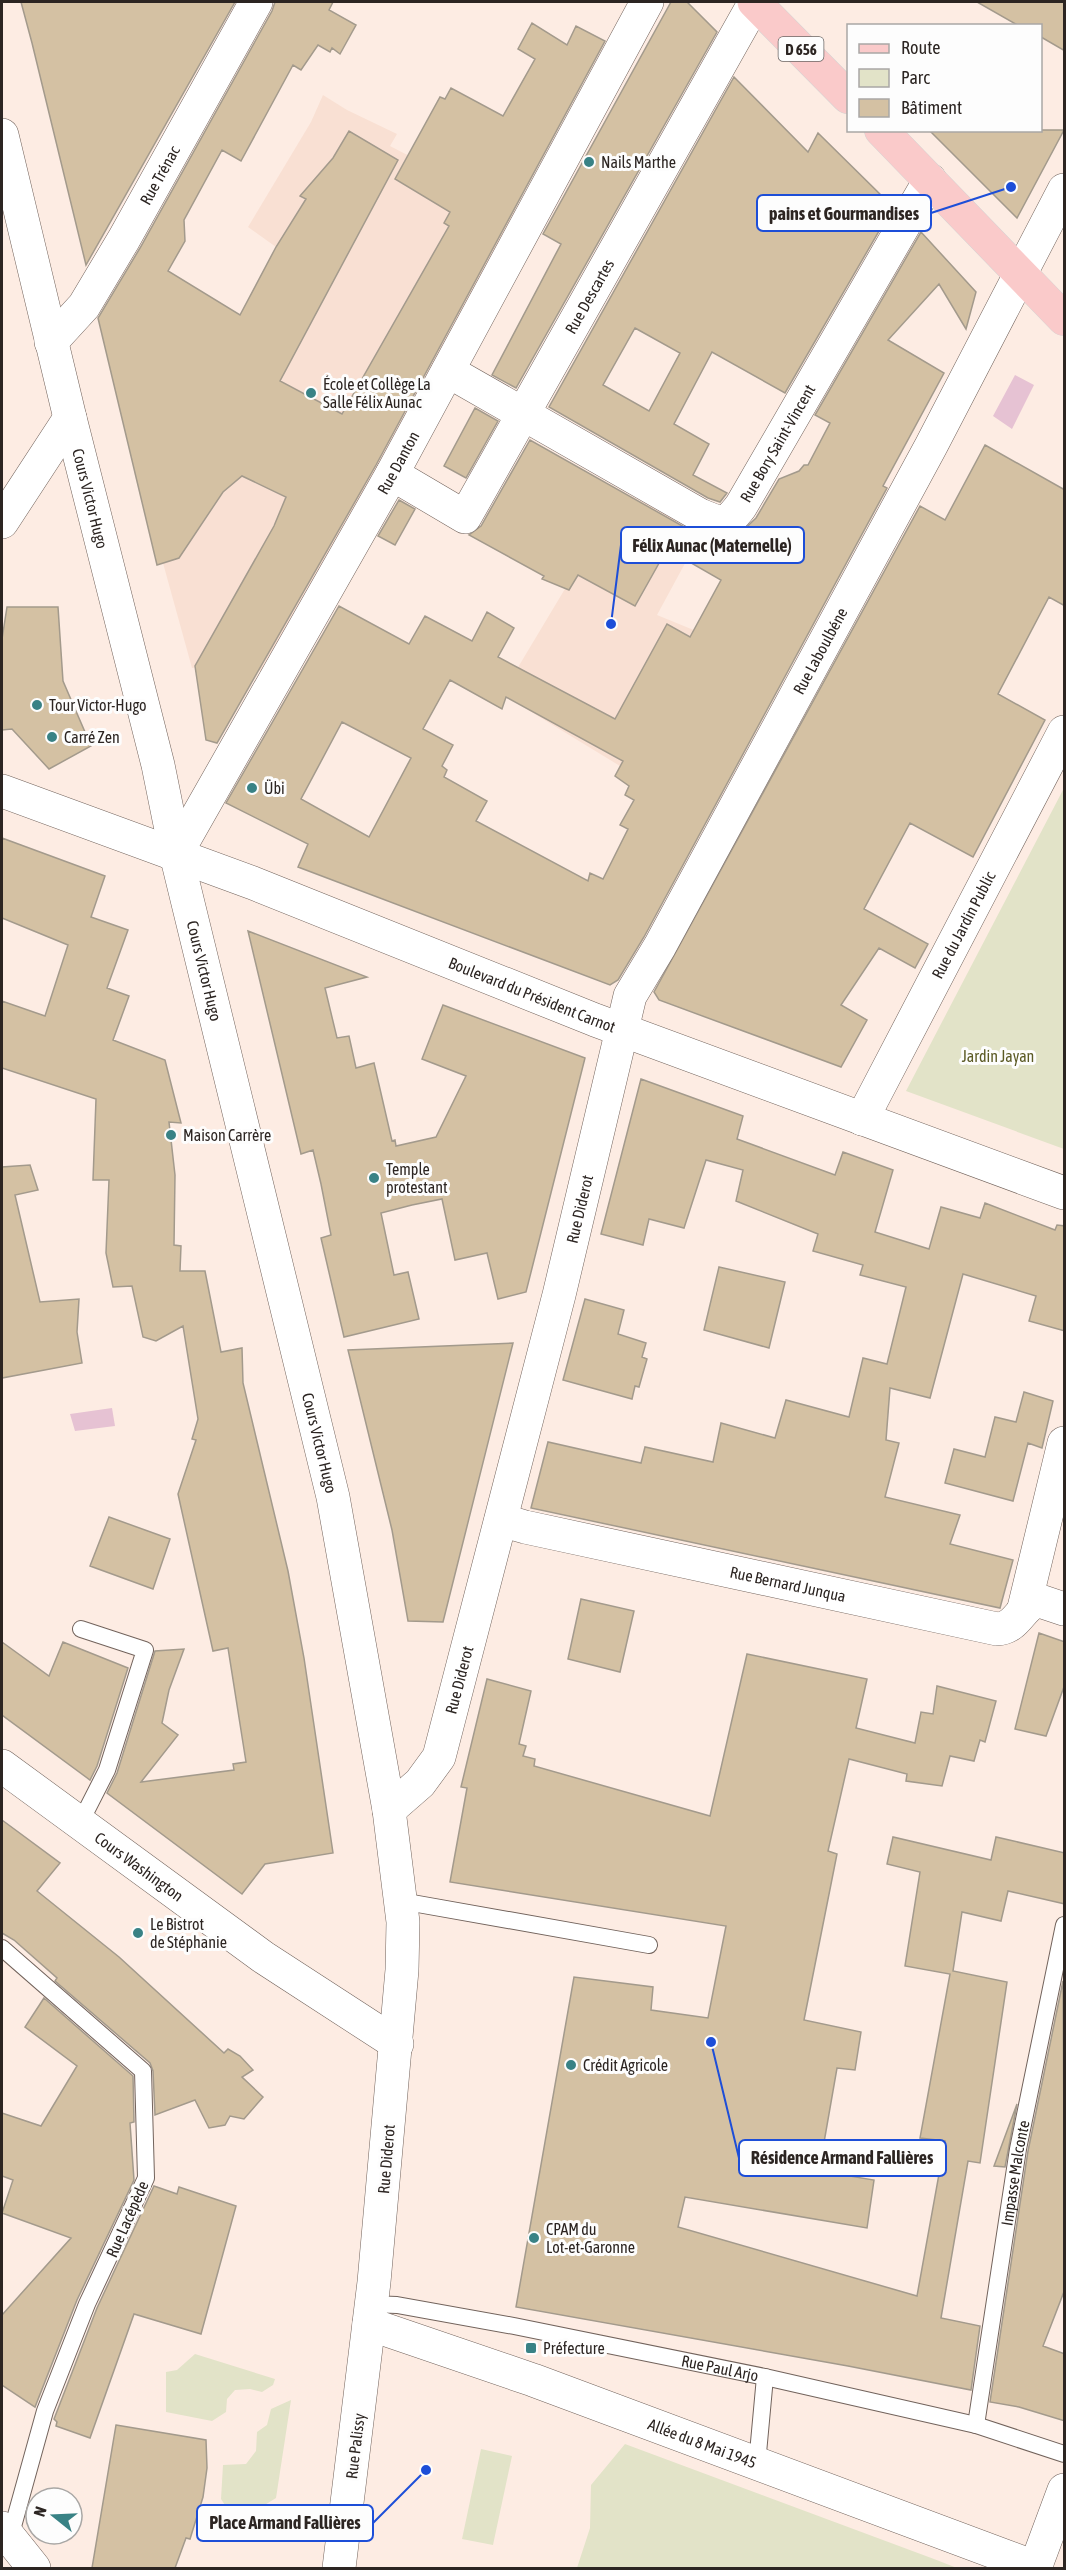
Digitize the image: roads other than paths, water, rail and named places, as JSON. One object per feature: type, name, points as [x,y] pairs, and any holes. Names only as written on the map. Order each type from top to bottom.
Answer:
[{"type":"main road","name":"D 656","points":[[755,2],[847,95]]},
{"type":"main road","points":[[883,132],[1065,319]]},
{"type":"street","name":"Rue Trénac","points":[[51,342],[84,306],[124,239],[256,2]]},
{"type":"street","name":"Rue Danton","points":[[176,854],[392,474],[647,2]]},
{"type":"street","name":"Rue Descartes","points":[[392,474],[465,517],[755,2]]},
{"type":"street","name":"Cours Victor Hugo","points":[[2,135],[51,342],[158,765],[176,854],[333,1497],[389,1810]]},
{"type":"street","name":"Rue Bory Saint-Vincent","points":[[448,371],[700,515],[719,523],[730,520],[747,496],[930,180]]},
{"type":"street","name":"Rue Laboulbéne","points":[[622,1030],[630,996],[660,946],[903,498],[1021,273],[1060,208]]},
{"type":"street","points":[[2,522],[70,418]]},
{"type":"street","name":"Rue du Jardin Public","points":[[862,1119],[1065,732]]},
{"type":"street","name":"Boulevard du Président Carnot","points":[[2,791],[176,854],[622,1030],[1065,1193]]},
{"type":"street","name":"Rue Diderot","points":[[369,2314],[397,2044],[402,1970],[403,1922],[389,1810],[420,1783],[439,1757],[560,1294],[622,1030]]},
{"type":"street","points":[[1024,1608],[1065,1443]]},
{"type":"street","name":"Rue Bernard Junqua","points":[[501,1520],[997,1629],[1006,1628],[1013,1623],[1024,1608]]},
{"type":"street","points":[[1024,1608],[1036,1600],[1065,1609]]},
{"type":"street","name":"Cours Washington","points":[[2,1766],[263,1957],[397,2044]]},
{"type":"street","name":"Allée du 8 Mai 1945","points":[[369,2314],[533,2380],[1036,2568]]},
{"type":"street","name":"Rue Palissy","points":[[339,2568],[369,2314]]},
{"type":"street","points":[[1036,2568],[1065,2490]]},
{"type":"street","points":[[6,2533],[34,2568]]},
{"type":"lane","points":[[80,1823],[107,1770],[145,1650],[81,1629]]},
{"type":"lane","points":[[401,1901],[650,1945]]},
{"type":"lane","name":"Impasse Malconte","points":[[976,2425],[1018,2149],[1065,1924]]},
{"type":"lane","name":"Rue Lacépède","points":[[2,1948],[142,2071],[146,2178],[87,2304],[45,2411],[6,2533]]},
{"type":"lane","name":"Rue Paul Arjo","points":[[369,2314],[397,2306],[514,2325],[765,2377],[976,2425],[1065,2454]]},
{"type":"lane","points":[[757,2464],[765,2377]]},
{"type":"place","name":"Nails Marthe","points":[[589,162]]},
{"type":"place","name":"pains et Gourmandises","points":[[1011,187]]},
{"type":"place","name":"École et Collège La Salle Félix Aunac","points":[[311,393]]},
{"type":"place","name":"Félix Aunac (Maternelle)","points":[[611,624]]},
{"type":"place","name":"Tour Victor-Hugo","points":[[37,705]]},
{"type":"place","name":"Carré Zen","points":[[52,737]]},
{"type":"place","name":"Übi","points":[[252,788]]},
{"type":"place","name":"Maison Carrère","points":[[171,1135]]},
{"type":"place","name":"Temple protestant","points":[[374,1178]]},
{"type":"place","name":"Le Bistrot de Stéphanie","points":[[138,1933]]},
{"type":"place","name":"Résidence Armand Fallières","points":[[711,2042]]},
{"type":"place","name":"Crédit Agricole","points":[[571,2065]]},
{"type":"place","name":"CPAM du Lot-et-Garonne","points":[[534,2238]]},
{"type":"place","name":"Préfecture","points":[[531,2348]]},
{"type":"place","name":"Place Armand Fallières","points":[[426,2470]]},
{"type":"park label","name":"Jardin Jayan","points":[[998,1056]]}]
